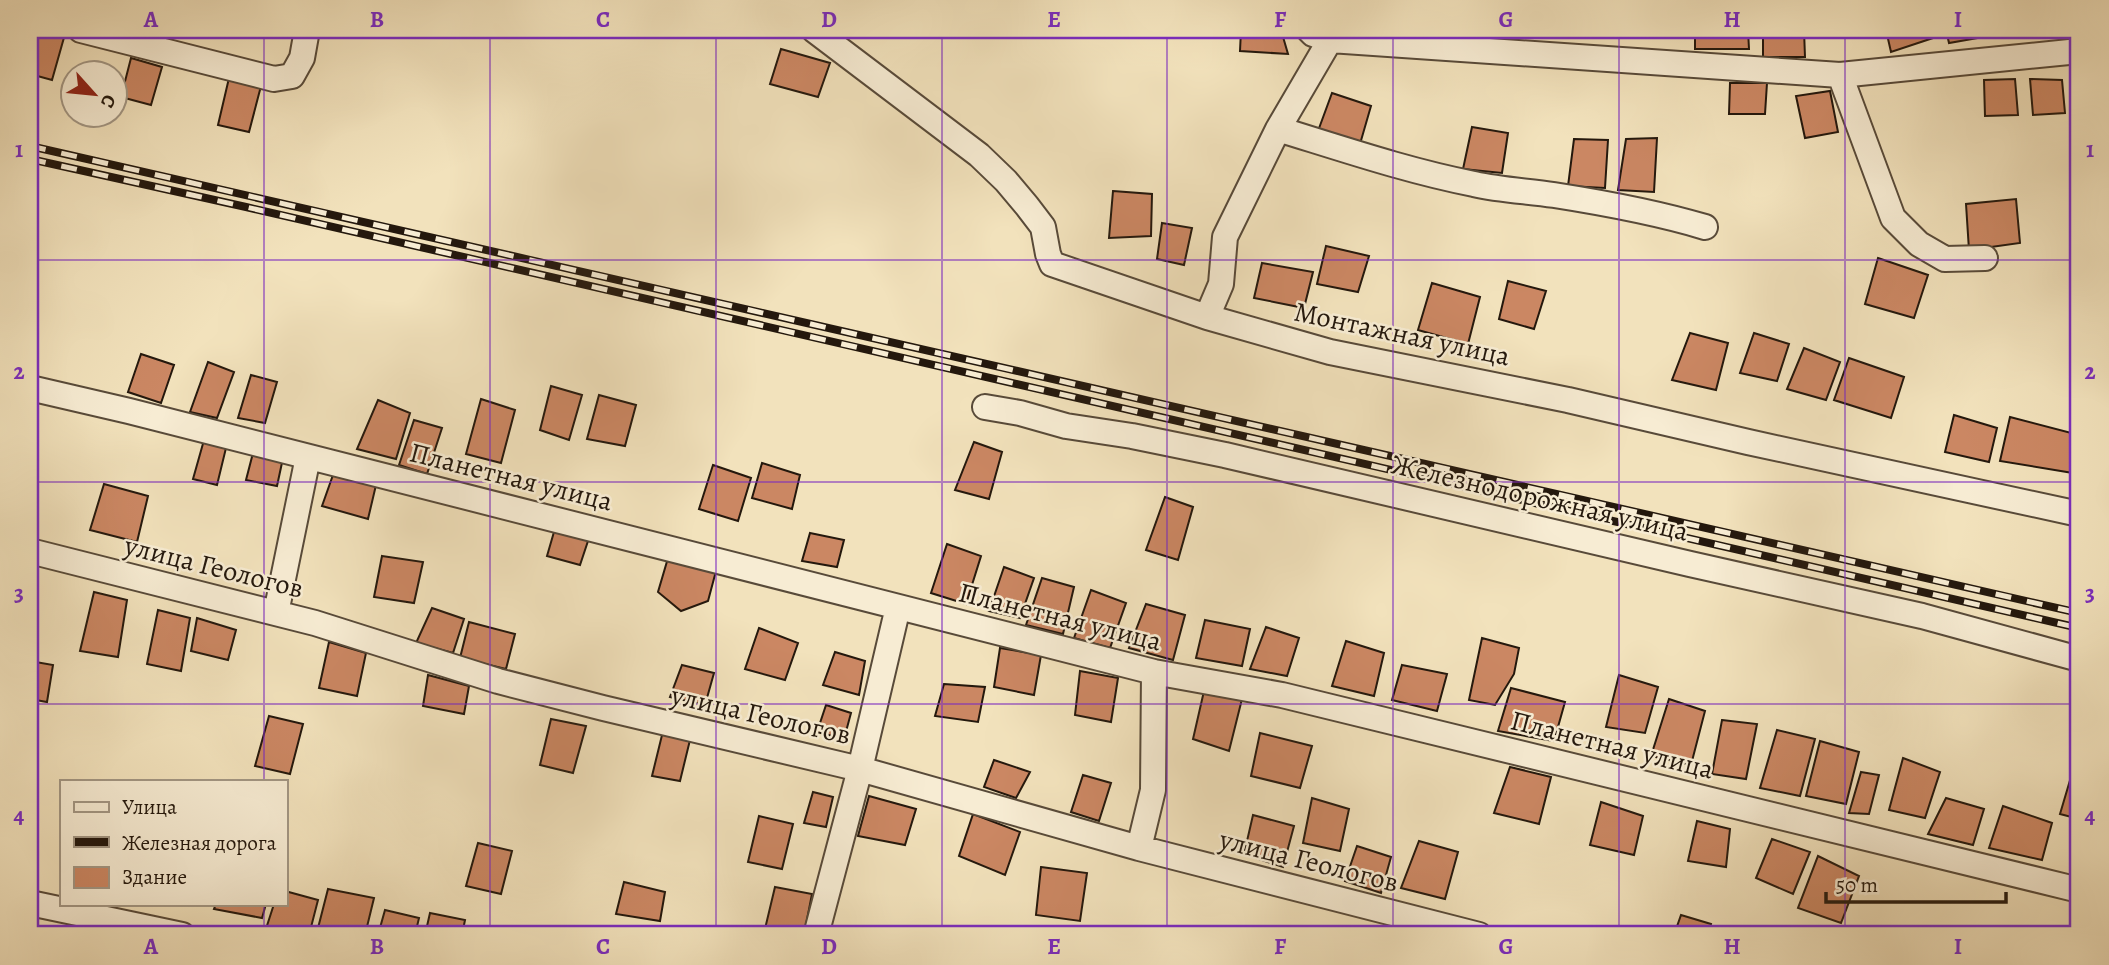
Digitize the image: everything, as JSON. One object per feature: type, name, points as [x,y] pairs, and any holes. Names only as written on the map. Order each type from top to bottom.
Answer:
[{"type":"street","points":[[81,30],[274,79],[292,76],[302,58],[306,30]]},
{"type":"street","name":"Монтажная улица","points":[[814,30],[979,155],[1006,181],[1043,227],[1052,264],[1207,317],[1330,352],[1567,400],[2079,514]]},
{"type":"street","points":[[1207,317],[1221,284],[1225,237],[1279,129],[1319,35],[1840,75],[2079,51]]},
{"type":"street","points":[[1840,75],[1893,218],[1919,244],[1945,259],[1985,258]]},
{"type":"street","points":[[1279,129],[1475,185],[1552,194],[1627,208],[1664,215],[1705,228]]},
{"type":"street","name":"Планетная улица","points":[[30,388],[1154,672],[1282,695],[2079,890]]},
{"type":"street","name":"Железнодорожная улица","points":[[985,407],[1020,413],[1066,426],[1132,436],[1239,458],[1922,616],[2079,659]]},
{"type":"street","points":[[276,613],[309,457]]},
{"type":"street","name":"улица Геологов","points":[[30,551],[315,623],[498,681],[860,769],[1139,848],[1479,935]]},
{"type":"street","points":[[817,935],[898,607]]},
{"type":"street","points":[[1139,848],[1153,790],[1154,672]]},
{"type":"street","points":[[30,902],[183,935]]},
{"type":"building","points":[[30,30],[65,34],[52,80],[30,74]]},
{"type":"building","points":[[883,30],[918,30],[917,36]]},
{"type":"building","points":[[1241,30],[1281,30],[1288,54],[1240,51]]},
{"type":"building","points":[[1478,30],[1516,30],[1478,35]]},
{"type":"building","points":[[1695,30],[1748,30],[1749,49],[1695,49]]},
{"type":"building","points":[[1763,30],[1804,30],[1805,57],[1763,57]]},
{"type":"building","points":[[1886,30],[1934,30],[1936,37],[1891,52]]},
{"type":"building","points":[[1946,30],[1994,30],[1995,35],[1949,43]]},
{"type":"building","points":[[781,49],[830,63],[818,97],[770,84]]},
{"type":"building","points":[[131,58],[162,67],[151,105],[130,99]]},
{"type":"building","points":[[229,78],[261,86],[249,132],[218,125]]},
{"type":"building","points":[[2015,79],[2018,115],[1985,116],[1984,80]]},
{"type":"building","points":[[2030,79],[2062,80],[2065,113],[2033,115]]},
{"type":"building","points":[[1730,83],[1767,83],[1765,114],[1729,114]]},
{"type":"building","points":[[1830,91],[1838,132],[1805,138],[1796,96]]},
{"type":"building","points":[[1332,93],[1371,106],[1360,144],[1318,131]]},
{"type":"building","points":[[1472,127],[1508,133],[1502,173],[1463,169]]},
{"type":"building","points":[[1657,138],[1654,192],[1618,190],[1626,139]]},
{"type":"building","points":[[1574,139],[1608,140],[1605,188],[1568,186]]},
{"type":"building","points":[[1113,191],[1152,194],[1151,236],[1109,238]]},
{"type":"building","points":[[2016,199],[2020,243],[1969,250],[1966,204]]},
{"type":"building","points":[[1162,223],[1192,228],[1184,265],[1157,259]]},
{"type":"building","points":[[1326,246],[1369,256],[1358,292],[1317,284]]},
{"type":"building","points":[[1878,258],[1928,275],[1914,318],[1865,304]]},
{"type":"building","points":[[1262,263],[1313,272],[1304,308],[1254,298]]},
{"type":"building","points":[[1508,281],[1546,291],[1534,329],[1499,319]]},
{"type":"building","points":[[1432,283],[1480,297],[1468,344],[1418,330]]},
{"type":"building","points":[[1690,333],[1728,343],[1716,390],[1672,380]]},
{"type":"building","points":[[1754,333],[1789,344],[1777,381],[1740,373]]},
{"type":"building","points":[[1804,348],[1840,362],[1826,400],[1787,389]]},
{"type":"building","points":[[141,354],[174,365],[161,403],[128,392]]},
{"type":"building","points":[[1849,358],[1904,377],[1891,418],[1834,400]]},
{"type":"building","points":[[208,362],[234,372],[217,418],[190,412]]},
{"type":"building","points":[[251,375],[277,382],[265,423],[238,418]]},
{"type":"building","points":[[551,386],[582,395],[569,440],[540,430]]},
{"type":"building","points":[[599,395],[636,405],[625,446],[587,439]]},
{"type":"building","points":[[481,399],[515,410],[501,463],[466,454]]},
{"type":"building","points":[[378,400],[410,413],[396,459],[357,449]]},
{"type":"building","points":[[1954,415],[1997,428],[1989,462],[1945,452]]},
{"type":"building","points":[[2010,417],[2079,435],[2079,474],[2000,461]]},
{"type":"building","points":[[414,420],[442,428],[427,474],[399,465]]},
{"type":"building","points":[[204,440],[226,448],[217,485],[193,479]]},
{"type":"building","points":[[974,442],[1002,452],[989,499],[955,490]]},
{"type":"building","points":[[253,453],[283,458],[277,486],[246,480]]},
{"type":"building","points":[[762,463],[800,475],[792,509],[752,498]]},
{"type":"building","points":[[713,465],[751,478],[738,521],[699,509]]},
{"type":"building","points":[[333,475],[376,485],[368,519],[322,506]]},
{"type":"building","points":[[104,484],[148,496],[137,542],[90,530]]},
{"type":"building","points":[[1165,497],[1193,507],[1178,560],[1146,550]]},
{"type":"building","points":[[556,525],[590,535],[580,565],[547,556]]},
{"type":"building","points":[[810,533],[844,540],[837,567],[802,561]]},
{"type":"building","points":[[947,544],[981,556],[966,604],[931,593]]},
{"type":"building","points":[[382,556],[423,562],[414,603],[374,597]]},
{"type":"building","points":[[668,558],[716,571],[708,601],[681,611],[658,592]]},
{"type":"building","points":[[1004,567],[1034,578],[1020,618],[989,611]]},
{"type":"building","points":[[1042,578],[1074,587],[1063,634],[1026,625]]},
{"type":"building","points":[[1091,590],[1126,603],[1110,648],[1074,638]]},
{"type":"building","points":[[94,592],[127,600],[118,657],[80,651]]},
{"type":"building","points":[[1146,604],[1185,615],[1173,660],[1129,648]]},
{"type":"building","points":[[432,608],[464,619],[453,653],[416,643]]},
{"type":"building","points":[[158,610],[190,618],[181,671],[147,664]]},
{"type":"building","points":[[197,618],[236,630],[228,660],[191,651]]},
{"type":"building","points":[[1205,620],[1250,629],[1242,666],[1196,658]]},
{"type":"building","points":[[469,622],[515,634],[506,669],[460,658]]},
{"type":"building","points":[[1266,627],[1299,638],[1287,676],[1250,669]]},
{"type":"building","points":[[759,628],[798,643],[785,680],[745,669]]},
{"type":"building","points":[[1482,638],[1519,648],[1514,674],[1495,705],[1469,700]]},
{"type":"building","points":[[1346,641],[1384,653],[1374,696],[1332,686]]},
{"type":"building","points":[[329,642],[366,653],[357,696],[319,688]]},
{"type":"building","points":[[1000,648],[1041,655],[1034,695],[994,687]]},
{"type":"building","points":[[835,652],[865,661],[859,695],[823,685]]},
{"type":"building","points":[[30,661],[53,665],[47,702],[30,699]]},
{"type":"building","points":[[682,665],[714,673],[705,705],[670,697]]},
{"type":"building","points":[[1402,665],[1447,674],[1437,711],[1392,700]]},
{"type":"building","points":[[1080,671],[1118,678],[1111,722],[1075,715]]},
{"type":"building","points":[[428,675],[469,686],[464,714],[423,706]]},
{"type":"building","points":[[1619,675],[1658,687],[1645,733],[1606,727]]},
{"type":"building","points":[[944,684],[985,687],[978,722],[935,716]]},
{"type":"building","points":[[1511,688],[1565,702],[1554,741],[1498,731]]},
{"type":"building","points":[[1204,691],[1242,699],[1229,751],[1193,739]]},
{"type":"building","points":[[1669,699],[1705,711],[1691,765],[1651,756]]},
{"type":"building","points":[[826,705],[851,713],[844,739],[817,732]]},
{"type":"building","points":[[269,716],[303,724],[290,774],[255,766]]},
{"type":"building","points":[[551,719],[586,726],[573,773],[540,765]]},
{"type":"building","points":[[1722,720],[1757,724],[1746,779],[1712,774]]},
{"type":"building","points":[[1777,730],[1815,739],[1800,796],[1760,788]]},
{"type":"building","points":[[663,731],[690,740],[680,781],[652,776]]},
{"type":"building","points":[[1260,733],[1312,746],[1300,788],[1251,776]]},
{"type":"building","points":[[1820,741],[1859,752],[1846,804],[1806,796]]},
{"type":"building","points":[[1903,758],[1940,772],[1925,818],[1889,810]]},
{"type":"building","points":[[994,760],[1030,772],[1016,798],[984,787]]},
{"type":"building","points":[[2076,760],[2079,761],[2079,819],[2060,814]]},
{"type":"building","points":[[1510,767],[1551,777],[1539,824],[1494,813]]},
{"type":"building","points":[[1861,772],[1879,775],[1869,814],[1849,813]]},
{"type":"building","points":[[1083,775],[1111,783],[1099,821],[1071,812]]},
{"type":"building","points":[[813,792],[833,797],[826,827],[804,823]]},
{"type":"building","points":[[869,796],[916,809],[905,845],[858,836]]},
{"type":"building","points":[[1312,798],[1349,809],[1340,851],[1303,843]]},
{"type":"building","points":[[1946,798],[1984,809],[1973,845],[1928,834]]},
{"type":"building","points":[[1601,802],[1643,816],[1634,855],[1590,845]]},
{"type":"building","points":[[2003,806],[2052,823],[2042,860],[1989,848]]},
{"type":"building","points":[[973,814],[1020,832],[1005,875],[959,856]]},
{"type":"building","points":[[1253,815],[1294,826],[1283,867],[1244,854]]},
{"type":"building","points":[[759,816],[793,824],[782,869],[748,862]]},
{"type":"building","points":[[1697,821],[1730,829],[1726,867],[1688,861]]},
{"type":"building","points":[[1772,839],[1810,852],[1793,894],[1756,878]]},
{"type":"building","points":[[1419,841],[1458,852],[1445,899],[1401,888]]},
{"type":"building","points":[[478,843],[512,851],[501,894],[466,886]]},
{"type":"building","points":[[1357,846],[1391,857],[1381,893],[1345,881]]},
{"type":"building","points":[[1818,856],[1859,876],[1841,923],[1798,908]]},
{"type":"building","points":[[1041,867],[1087,873],[1080,921],[1036,915]]},
{"type":"building","points":[[624,882],[665,892],[660,921],[616,914]]},
{"type":"building","points":[[775,887],[812,894],[804,935],[764,933]]},
{"type":"building","points":[[328,889],[374,898],[365,935],[317,932]]},
{"type":"building","points":[[287,892],[318,900],[309,935],[264,935],[273,906],[287,906]]},
{"type":"building","points":[[215,906],[265,906],[262,918],[214,909]]},
{"type":"building","points":[[385,910],[419,918],[415,935],[378,935]]},
{"type":"building","points":[[430,913],[465,920],[462,935],[425,935]]},
{"type":"building","points":[[1681,915],[1711,924],[1708,935],[1674,935]]},
{"type":"building","points":[[1277,927],[1324,935],[1276,935]]},
{"type":"building","points":[[499,929],[533,935],[498,935]]},
{"type":"railway","points":[[30,146],[2079,613]]},
{"type":"railway","points":[[30,159],[2079,628]]}]
